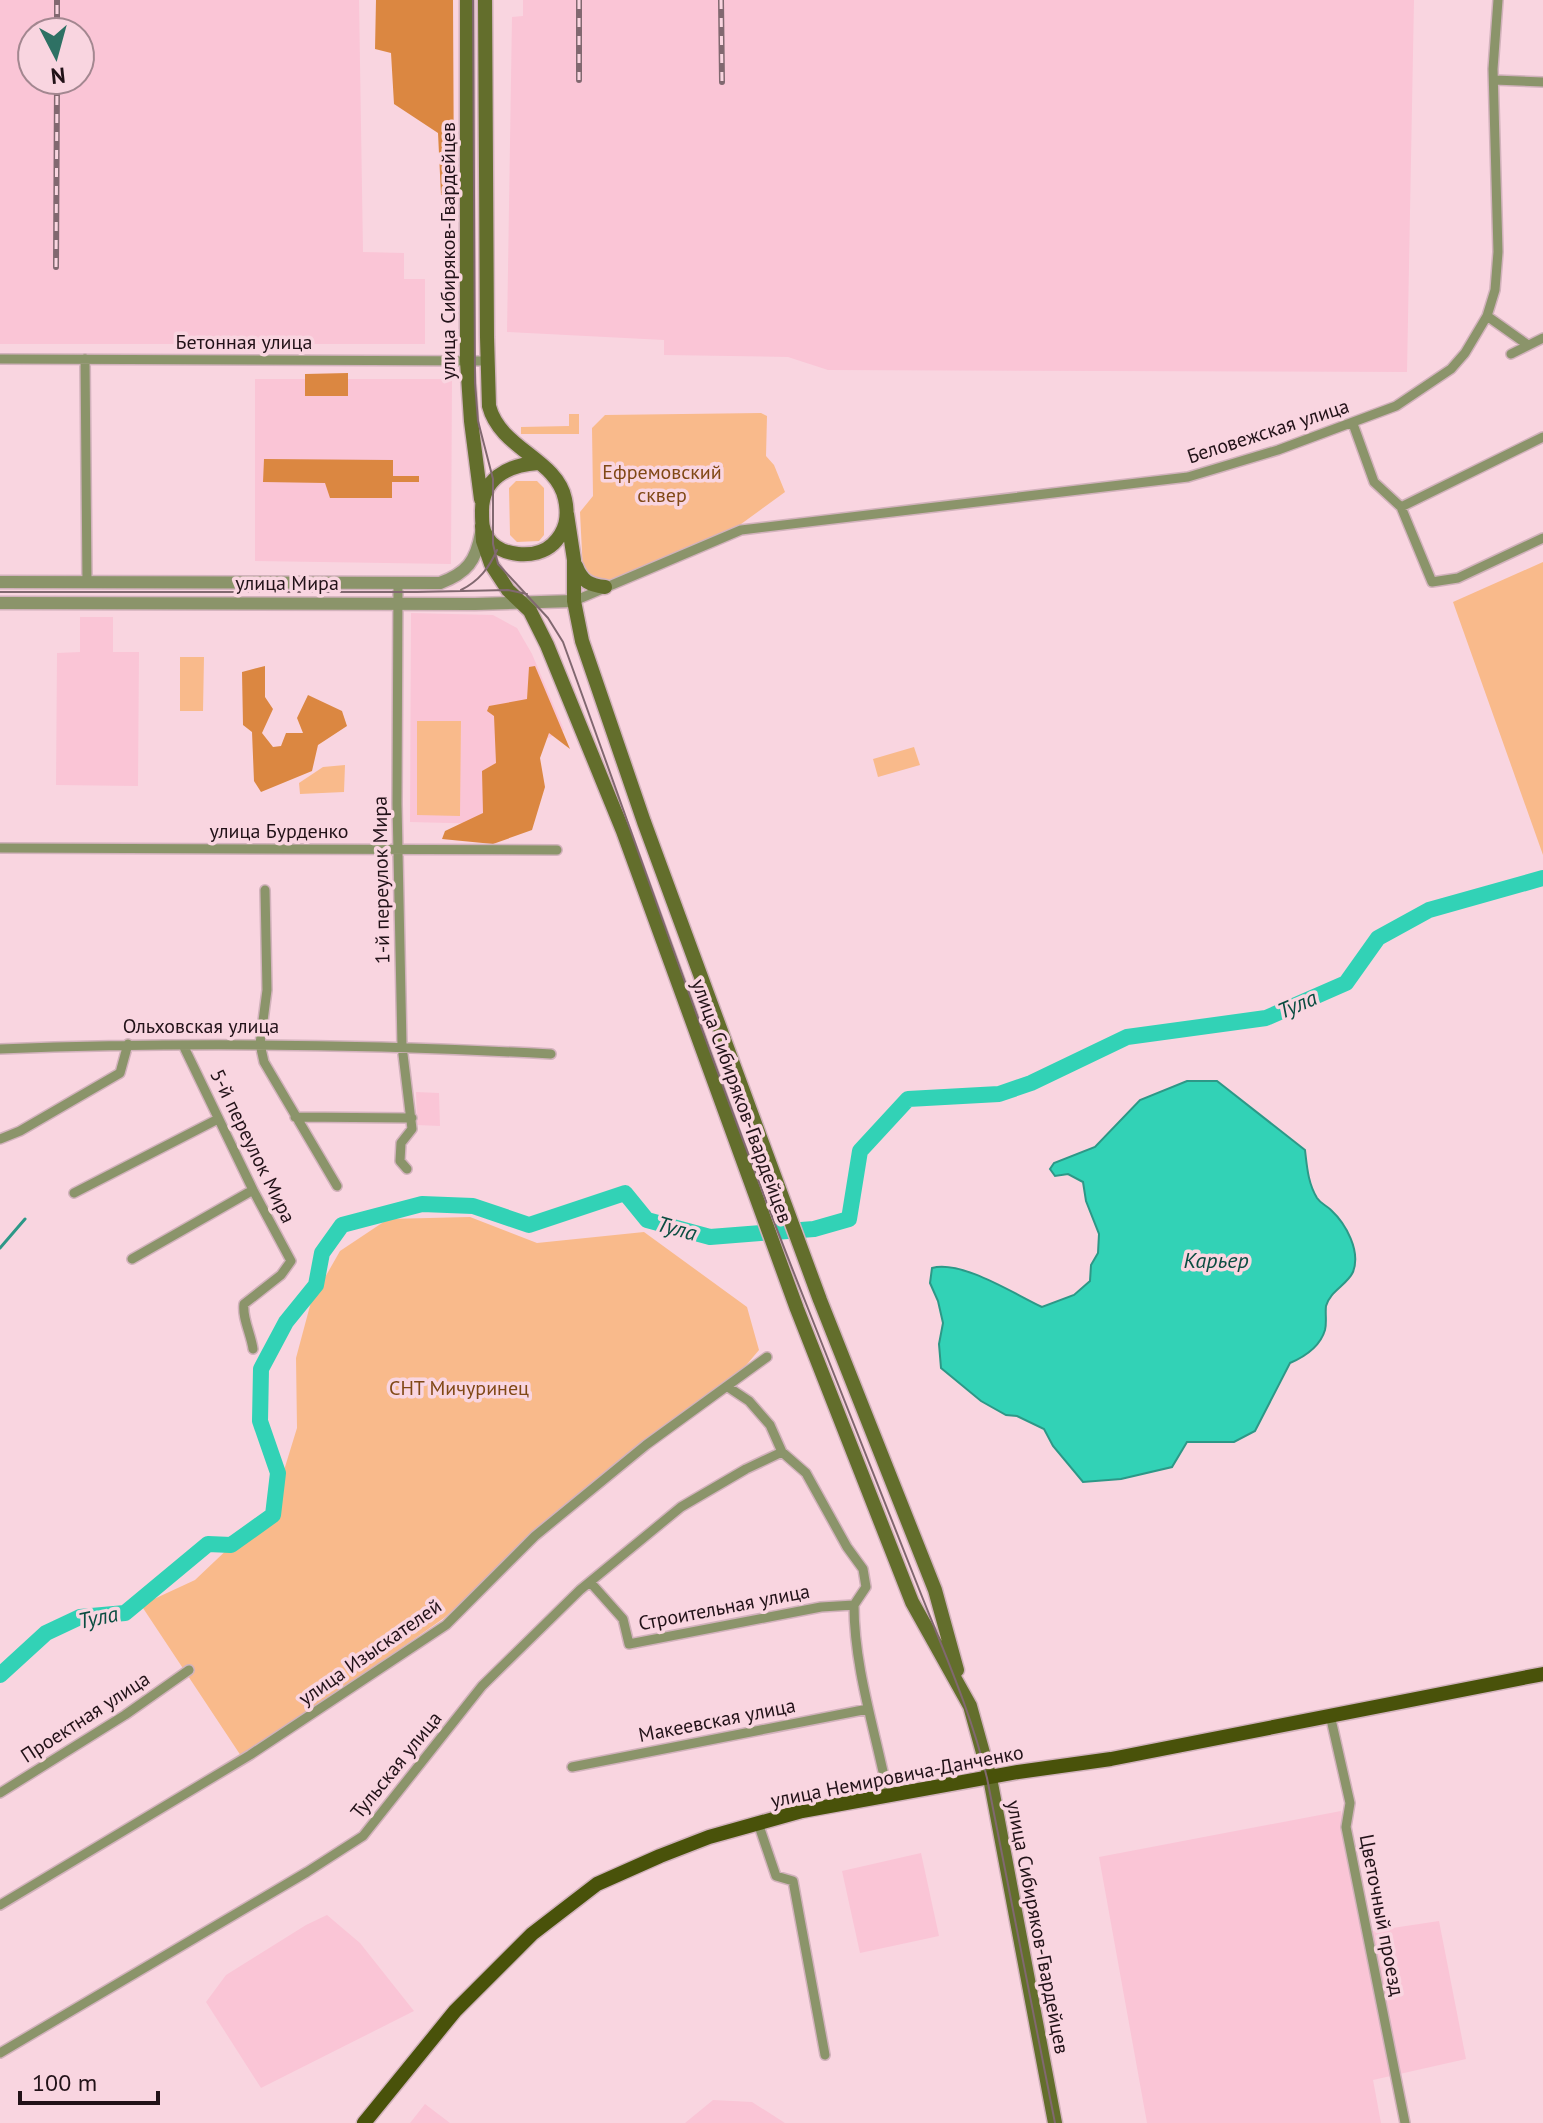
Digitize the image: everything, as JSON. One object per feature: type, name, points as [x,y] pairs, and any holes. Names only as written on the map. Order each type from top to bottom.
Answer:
[{"type":"main road","name":"улица Сибиряков-Гвардейцев","points":[[467,0],[467,361],[481,502]]},
{"type":"main road","name":"улица Сибиряков-Гвардейцев","points":[[485,0],[487,361],[492,417],[506,436],[538,463]]},
{"type":"main road","points":[[467,64],[486,64]]},
{"type":"main road","points":[[538,463],[558,481],[565,496],[567,514],[564,531],[550,547],[531,554],[513,554],[488,539],[482,526],[481,502],[486,487],[497,475],[520,464],[538,463]]},
{"type":"main road","name":"улица Сибиряков-Гвардейцев","points":[[567,514],[574,560],[574,601],[582,641],[644,822],[820,1300],[935,1590],[980,1738],[1055,2123]]},
{"type":"main road","name":"улица Сибиряков-Гвардейцев","points":[[482,526],[488,558],[500,580],[530,611],[543,635],[623,831],[797,1309],[912,1602],[964,1693]]},
{"type":"main road","points":[[574,560],[579,575],[589,584],[605,587]]},
{"type":"main road","name":"улица Немировича-Данченко","points":[[364,2123],[455,2011],[532,1934],[597,1884],[648,1860],[709,1837],[802,1811],[1111,1759],[1543,1674]]},
{"type":"street","name":"Беловежская улица","points":[[574,601],[741,530],[1188,477],[1278,450],[1396,406],[1451,369],[1465,353],[1487,316],[1495,290],[1498,252],[1494,80],[1498,0]]},
{"type":"street","points":[[1494,80],[1543,82]]},
{"type":"street","points":[[1487,316],[1528,345]]},
{"type":"street","points":[[1511,354],[1543,338]]},
{"type":"street","name":"Бетонная улица","points":[[0,359],[487,361]]},
{"type":"street","points":[[85,359],[87,582]]},
{"type":"street","points":[[1353,424],[1374,482],[1401,507],[1432,582],[1458,578],[1543,538]]},
{"type":"street","points":[[1401,507],[1543,437]]},
{"type":"street","points":[[398,583],[440,583],[469,568],[478,552],[482,526]]},
{"type":"street","name":"улица Мира","points":[[0,582],[398,583]]},
{"type":"street","name":"1-й переулок Мира","points":[[398,583],[402,1046],[412,1118],[412,1129],[401,1143],[400,1161],[407,1169]]},
{"type":"street","name":"улица Мира","points":[[0,603],[574,601]]},
{"type":"street","name":"улица Бурденко","points":[[0,848],[557,850]]},
{"type":"street","points":[[265,890],[267,990],[260,1044],[264,1062],[337,1186]]},
{"type":"street","points":[[0,1139],[20,1131],[120,1073],[128,1044]]},
{"type":"street","name":"Ольховская улица","points":[[0,1049],[128,1044],[260,1044],[402,1046],[551,1054]]},
{"type":"street","name":"5-й переулок Мира","points":[[183,1045],[291,1261],[281,1275],[244,1304],[253,1349]]},
{"type":"street","points":[[295,1117],[412,1118]]},
{"type":"street","points":[[74,1193],[218,1119]]},
{"type":"street","points":[[132,1259],[253,1190]]},
{"type":"street","name":"улица Изыскателей","points":[[0,1905],[250,1755],[446,1625],[535,1536],[646,1445],[767,1357]]},
{"type":"street","points":[[728,1387],[749,1401],[770,1425],[782,1452],[806,1473],[847,1547],[863,1569],[866,1587],[854,1605],[854,1625],[868,1709],[888,1795]]},
{"type":"street","name":"Тульская улица","points":[[0,2053],[363,1836],[482,1686],[590,1582],[681,1507],[782,1452]]},
{"type":"street","name":"Строительная улица","points":[[590,1582],[623,1619],[629,1644],[821,1607],[854,1605]]},
{"type":"street","name":"Проектная улица","points":[[0,1793],[125,1715],[189,1670]]},
{"type":"street","name":"Макеевская улица","points":[[572,1767],[868,1709]]},
{"type":"street","name":"Цветочный проезд","points":[[1330,1715],[1350,1803],[1346,1827],[1405,2123]]},
{"type":"street","points":[[758,1823],[776,1876],[793,1881],[825,2055]]},
{"type":"shaded area","points":[[0,0],[359,0],[363,252],[404,253],[404,279],[425,279],[425,344],[0,344]]},
{"type":"shaded area","points":[[376,0],[453,0],[454,194],[441,195],[438,133],[394,104],[391,53],[375,49]]},
{"type":"shaded area","points":[[523,0],[1414,0],[1407,372],[828,370],[788,357],[664,355],[664,340],[507,332],[512,17],[523,16]]},
{"type":"shaded area","points":[[348,373],[348,396],[305,396],[305,374]]},
{"type":"shaded area","points":[[255,379],[452,379],[451,564],[255,561]]},
{"type":"shaded area","points":[[264,459],[393,460],[393,476],[419,476],[419,482],[392,482],[392,498],[330,498],[325,483],[263,482]]},
{"type":"shaded area","points":[[411,613],[493,615],[517,628],[532,654],[564,730],[538,743],[488,824],[410,822]]},
{"type":"shaded area","points":[[80,617],[113,617],[113,652],[139,652],[138,786],[56,785],[57,653],[80,652]]},
{"type":"shaded area","points":[[265,666],[265,697],[273,709],[262,733],[273,747],[281,746],[286,733],[303,733],[297,718],[308,695],[342,711],[347,726],[318,745],[312,771],[261,792],[254,781],[252,732],[243,725],[242,672]]},
{"type":"shaded area","points":[[535,666],[570,749],[549,733],[540,758],[545,787],[532,830],[493,844],[442,839],[445,831],[483,813],[482,771],[496,763],[494,716],[487,711],[489,706],[527,699],[529,667]]},
{"type":"shaded area","points":[[416,1092],[439,1093],[440,1126],[417,1125]]},
{"type":"shaded area","points":[[1341,1811],[1366,1932],[1439,1921],[1466,2059],[1373,2080],[1381,2123],[1147,2123],[1099,1857]]},
{"type":"shaded area","points":[[921,1853],[939,1936],[860,1953],[842,1871]]},
{"type":"shaded area","points":[[327,1915],[360,1943],[414,2011],[261,2088],[206,2002],[226,1975]]},
{"type":"shaded area","points":[[713,2100],[752,2102],[785,2123],[685,2123]]},
{"type":"shaded area","points":[[425,2104],[450,2123],[410,2123]]},
{"type":"green space","name":"Ефремовский сквер","points":[[761,413],[767,416],[766,456],[774,465],[785,492],[737,527],[605,582],[588,580],[583,572],[580,512],[593,496],[592,428],[605,415]]},
{"type":"green space","points":[[569,414],[579,414],[579,434],[521,434],[521,427],[569,426]]},
{"type":"green space","points":[[516,481],[537,481],[544,488],[544,535],[539,541],[517,542],[510,535],[509,488]]},
{"type":"green space","points":[[1543,562],[1543,855],[1453,602]]},
{"type":"green space","points":[[180,657],[204,657],[203,711],[180,711]]},
{"type":"green space","points":[[417,721],[461,721],[460,816],[417,815]]},
{"type":"green space","points":[[914,747],[920,765],[878,777],[873,759]]},
{"type":"green space","points":[[345,765],[344,792],[300,794],[299,783],[323,767]]},
{"type":"green space","name":"СНТ Мичуринец","points":[[470,1217],[537,1243],[644,1232],[747,1307],[759,1350],[727,1388],[535,1536],[444,1618],[243,1759],[141,1605],[195,1580],[273,1506],[297,1428],[296,1358],[311,1302],[340,1251],[388,1219]]},
{"type":"water","name":"Карьер","points":[[1187,1081],[1217,1081],[1305,1150],[1314,1192],[1337,1216],[1351,1238],[1355,1255],[1353,1272],[1328,1301],[1325,1330],[1319,1341],[1306,1354],[1290,1363],[1255,1431],[1234,1442],[1187,1442],[1172,1467],[1121,1479],[1083,1482],[1053,1446],[1044,1429],[1017,1416],[1006,1415],[981,1401],[941,1368],[939,1344],[943,1323],[930,1283],[932,1268],[944,1267],[973,1273],[1042,1307],[1074,1295],[1090,1281],[1091,1265],[1098,1253],[1099,1234],[1086,1201],[1083,1182],[1068,1174],[1055,1176],[1050,1169],[1054,1163],[1095,1147],[1140,1100]]},
{"type":"waterway","name":"Тула","points":[[0,1675],[46,1633],[80,1617],[125,1613],[208,1544],[231,1545],[273,1515],[278,1473],[260,1421],[261,1369],[286,1322],[316,1285],[322,1253],[342,1225],[422,1204],[473,1206],[529,1225],[625,1193],[647,1220],[710,1237],[814,1229],[849,1219],[860,1151],[908,1099],[999,1094],[1031,1083],[1127,1037],[1266,1018],[1346,983],[1378,938],[1429,910],[1543,878]]},
{"type":"waterway","points":[[0,1248],[25,1219]]},
{"type":"tram line","points":[[473,0],[475,383],[478,421],[493,479],[493,544],[498,564],[548,618],[563,642],[776,1228],[965,1706],[987,1778],[1055,2123]]},
{"type":"tram line","points":[[461,590],[483,573],[497,550]]},
{"type":"tram line","points":[[0,592],[508,590],[527,594]]},
{"type":"railway","points":[[57,0],[57,16]]},
{"type":"railway","points":[[579,0],[579,80]]},
{"type":"railway","points":[[721,0],[722,82]]},
{"type":"railway","points":[[56,267],[57,96]]}]
